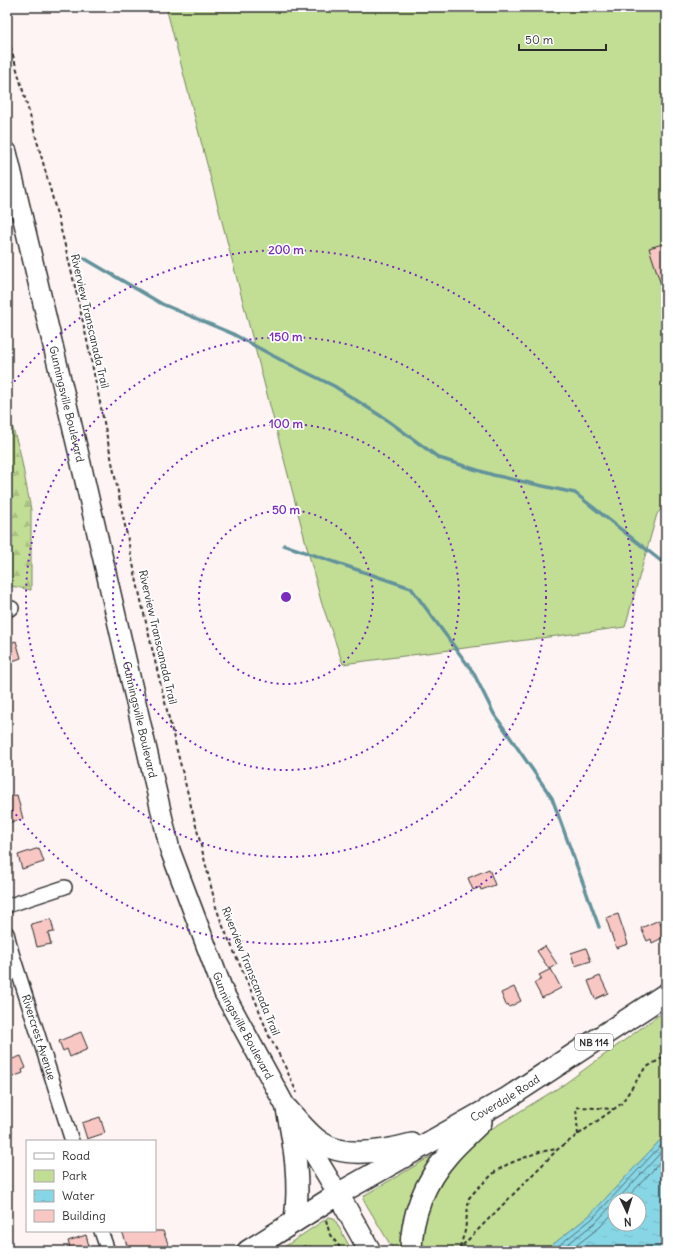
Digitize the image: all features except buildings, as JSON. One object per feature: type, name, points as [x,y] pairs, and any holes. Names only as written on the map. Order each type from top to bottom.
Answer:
[{"type":"main road","name":"Gunningsville Boulevard","points":[[7,152],[78,447],[170,850],[224,993],[293,1104],[338,1194],[370,1251]]},
{"type":"main road","name":"Coverdale Road","points":[[338,1194],[506,1099],[666,994]]},
{"type":"main road","points":[[411,1251],[413,1226],[416,1214],[422,1198],[434,1175],[456,1146],[506,1099]]},
{"type":"main road","points":[[293,1104],[314,1138],[331,1148],[356,1152],[396,1149],[436,1138]]},
{"type":"main road","points":[[293,1104],[298,1195],[295,1221]]},
{"type":"main road","name":"NB 114","points":[[248,1251],[338,1194]]},
{"type":"street","points":[[7,906],[65,887]]},
{"type":"street","name":"Rivercrest Avenue","points":[[7,933],[72,1140]]},
{"type":"street","points":[[101,1232],[108,1251]]},
{"type":"path","name":"Riverview Transcanada Trail","points":[[7,34],[76,289],[144,611],[173,736],[216,907],[268,1034],[283,1062],[293,1104]]},
{"type":"path","points":[[459,1250],[558,1149],[621,1104],[645,1068],[666,1056]]},
{"type":"path","points":[[578,1135],[576,1108],[613,1109]]},
{"type":"path","points":[[459,1250],[465,1231],[469,1198],[477,1189],[496,1171],[508,1164],[539,1152],[558,1149]]},
{"type":"path","points":[[296,1251],[305,1246],[313,1248],[317,1251]]},
{"type":"green space","points":[[166,7],[666,7],[666,504],[657,514],[625,627],[343,664],[321,601]]},
{"type":"green space","points":[[7,409],[20,452],[31,510],[31,590],[11,586],[7,561]]},
{"type":"green space","points":[[666,1010],[666,1134],[612,1192],[607,1192],[607,1197],[590,1215],[551,1246],[547,1251],[419,1251],[425,1210],[448,1166],[483,1134],[563,1085]]},
{"type":"green space","points":[[442,1150],[404,1251],[394,1251],[363,1199],[365,1195]]},
{"type":"green space","points":[[329,1217],[334,1218],[352,1251],[278,1251]]},
{"type":"water","points":[[666,1134],[666,1251],[547,1251],[551,1246],[590,1215],[607,1197],[607,1232],[647,1232],[647,1192],[612,1192]]},
{"type":"waterway","points":[[77,254],[162,304],[233,334],[334,386],[387,420],[439,458],[493,475],[575,493],[666,565]]},
{"type":"waterway","points":[[284,545],[411,588],[473,672],[494,714],[552,798],[599,927]]}]
